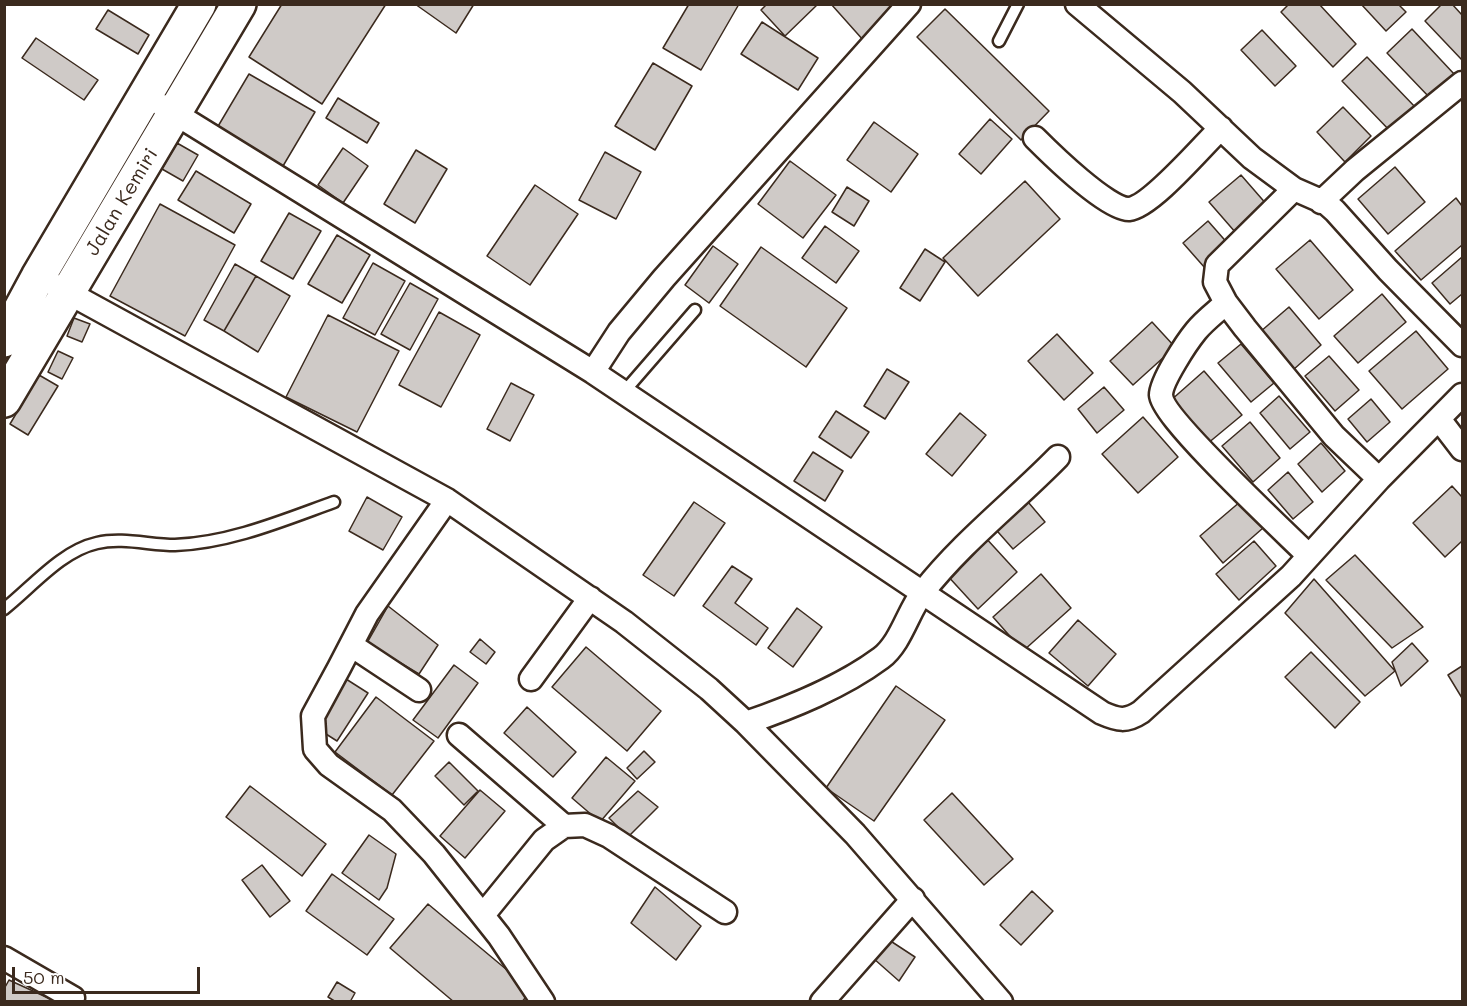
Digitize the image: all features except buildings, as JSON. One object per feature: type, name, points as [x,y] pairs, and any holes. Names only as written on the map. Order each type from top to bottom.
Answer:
[{"type":"highway","name":"Jalan Kemiri","points":[[4,400],[239,4]]},
{"type":"highway","name":"Jalan Kemiri","points":[[9,322],[38,277],[197,5]]},
{"type":"street","points":[[593,372],[620,332],[664,278],[909,4]]},
{"type":"street","points":[[1077,4],[1140,56],[1252,158],[1294,189],[1335,211],[1388,270],[1462,345]]},
{"type":"street","points":[[1321,202],[1355,170],[1462,83]]},
{"type":"street","points":[[145,94],[593,372],[1102,713],[1129,720],[1291,576],[1379,479],[1462,395]]},
{"type":"street","points":[[1035,138],[1086,184],[1116,205],[1129,209],[1149,201],[1221,128]]},
{"type":"street","points":[[1294,189],[1217,265],[1215,282],[1226,303],[1334,436],[1379,479]]},
{"type":"street","points":[[38,277],[447,500],[590,598],[700,681],[746,723],[855,834],[1001,1002]]},
{"type":"street","points":[[1226,303],[1196,331],[1165,380],[1161,395],[1166,408],[1185,431],[1309,556]]},
{"type":"street","points":[[1438,419],[1462,449]]},
{"type":"street","points":[[746,723],[777,712],[819,692],[884,656],[922,593],[992,518],[1058,457]]},
{"type":"street","points":[[447,500],[368,615],[313,716],[315,748],[329,765],[374,794],[406,823],[434,854],[483,915],[543,1002]]},
{"type":"street","points":[[531,679],[590,598]]},
{"type":"street","points":[[351,645],[419,690]]},
{"type":"street","points":[[459,735],[564,826]]},
{"type":"street","points":[[483,915],[544,840],[564,826],[585,825],[609,836],[724,912]]},
{"type":"street","points":[[822,1002],[845,972],[913,899]]},
{"type":"street","points":[[4,958],[73,998]]},
{"type":"lane","points":[[999,41],[1018,4]]},
{"type":"lane","points":[[623,393],[695,309]]},
{"type":"lane","points":[[4,609],[70,555],[96,543],[117,541],[176,544],[218,539],[260,529],[334,502]]}]
